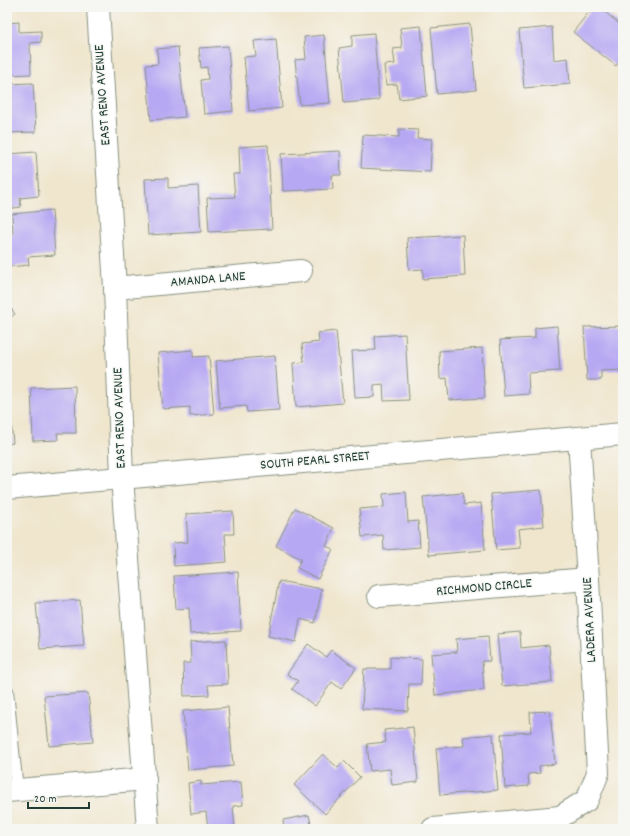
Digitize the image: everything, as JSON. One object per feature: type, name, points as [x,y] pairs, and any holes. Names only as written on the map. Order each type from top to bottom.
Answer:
[{"type":"street","name":"EAST RENO AVENUE","points":[[98,7],[115,288],[122,477],[148,829]]},
{"type":"street","name":"AMANDA LANE","points":[[115,288],[301,271]]},
{"type":"street","name":"SOUTH PEARL STREET","points":[[7,488],[623,434]]},
{"type":"street","name":"LADERA AVENUE","points":[[433,829],[560,817],[587,800],[598,773],[579,438]]},
{"type":"street","name":"RICHMOND CIRCLE","points":[[379,596],[588,579]]},
{"type":"street","points":[[12,791],[145,779]]},
{"type":"lane","points":[[7,691],[12,791]]},
{"type":"building","points":[[593,7],[599,7],[623,27],[623,58],[616,66],[573,32]]},
{"type":"building","points":[[19,22],[19,32],[41,31],[41,42],[30,43],[31,74],[7,75],[7,23]]},
{"type":"building","points":[[470,24],[476,90],[437,94],[431,28]]},
{"type":"building","points":[[421,26],[427,96],[399,99],[397,84],[386,85],[384,65],[395,64],[393,49],[402,48],[400,28]]},
{"type":"building","points":[[552,27],[554,60],[568,58],[570,84],[524,88],[519,30]]},
{"type":"building","points":[[374,33],[379,100],[344,103],[339,48],[352,46],[352,35]]},
{"type":"building","points":[[324,35],[330,103],[300,105],[295,60],[306,59],[304,37]]},
{"type":"building","points":[[276,39],[282,108],[249,111],[244,57],[256,56],[254,41]]},
{"type":"building","points":[[228,46],[233,111],[204,114],[201,80],[208,79],[207,67],[201,68],[199,48]]},
{"type":"building","points":[[178,47],[185,117],[151,120],[146,65],[158,64],[157,49]]},
{"type":"building","points":[[33,83],[36,132],[7,133],[7,84]]},
{"type":"building","points":[[399,129],[418,130],[417,138],[432,139],[430,172],[361,168],[363,135],[399,137]]},
{"type":"building","points":[[268,145],[272,229],[209,232],[207,198],[235,197],[233,174],[240,174],[239,147]]},
{"type":"building","points":[[340,151],[341,175],[332,175],[333,189],[283,191],[281,154]]},
{"type":"building","points":[[36,152],[39,196],[20,198],[21,207],[7,209],[7,154]]},
{"type":"building","points":[[168,178],[168,188],[198,186],[201,232],[148,235],[145,179]]},
{"type":"building","points":[[52,210],[55,255],[28,257],[29,265],[8,267],[7,235],[13,234],[12,214]]},
{"type":"building","points":[[463,235],[465,276],[423,279],[423,269],[409,270],[407,238]]},
{"type":"building","points":[[7,303],[15,314],[7,320]]},
{"type":"building","points":[[557,326],[560,371],[528,373],[529,394],[504,396],[500,340],[535,338],[535,328]]},
{"type":"building","points":[[623,326],[623,370],[601,371],[601,380],[587,380],[584,327]]},
{"type":"building","points":[[336,331],[343,403],[296,407],[293,363],[304,362],[302,344],[319,342],[318,333]]},
{"type":"building","points":[[405,334],[409,400],[384,401],[383,384],[374,385],[374,397],[355,398],[352,351],[376,350],[375,336]]},
{"type":"building","points":[[482,348],[485,398],[449,400],[447,378],[440,379],[439,351]]},
{"type":"building","points":[[193,350],[193,357],[209,356],[214,414],[190,416],[190,407],[163,409],[158,353]]},
{"type":"building","points":[[275,356],[279,410],[247,412],[246,406],[220,408],[216,361]]},
{"type":"building","points":[[75,386],[76,433],[57,433],[58,440],[33,441],[31,388]]},
{"type":"building","points":[[7,388],[13,443],[7,444]]},
{"type":"building","points":[[541,490],[544,526],[518,529],[520,548],[496,550],[491,494]]},
{"type":"building","points":[[406,492],[408,522],[418,521],[420,547],[384,550],[383,535],[362,537],[359,509],[384,507],[383,494]]},
{"type":"building","points":[[462,493],[464,505],[481,503],[485,550],[429,555],[423,497]]},
{"type":"building","points":[[295,508],[334,528],[326,546],[333,549],[318,579],[297,568],[301,559],[276,546]]},
{"type":"building","points":[[233,511],[234,534],[225,534],[227,562],[174,566],[173,543],[188,542],[186,514]]},
{"type":"building","points":[[238,572],[241,631],[190,634],[189,608],[176,609],[174,576]]},
{"type":"building","points":[[279,581],[322,589],[315,623],[300,619],[296,642],[268,636]]},
{"type":"building","points":[[80,600],[84,646],[40,649],[36,603]]},
{"type":"building","points":[[520,632],[521,648],[549,645],[552,682],[502,686],[497,634]]},
{"type":"building","points":[[488,636],[490,661],[482,661],[484,690],[435,695],[431,654],[457,652],[456,639]]},
{"type":"building","points":[[226,640],[228,684],[208,685],[209,695],[184,696],[183,663],[191,663],[190,642]]},
{"type":"building","points":[[308,644],[326,657],[331,650],[356,668],[341,689],[332,682],[315,706],[292,689],[298,681],[287,674]]},
{"type":"building","points":[[390,657],[422,659],[421,684],[409,684],[408,711],[362,709],[364,669],[390,669]]},
{"type":"building","points":[[88,693],[93,742],[49,746],[44,696]]},
{"type":"building","points":[[228,707],[233,766],[188,770],[183,711]]},
{"type":"building","points":[[550,711],[555,764],[539,766],[540,773],[528,774],[529,786],[505,788],[501,734],[531,732],[530,712]]},
{"type":"building","points":[[413,727],[418,782],[392,785],[390,769],[370,771],[367,744],[386,742],[384,730]]},
{"type":"building","points":[[493,734],[498,790],[440,795],[436,748],[464,746],[463,737]]},
{"type":"building","points":[[323,754],[338,768],[344,761],[360,777],[325,814],[294,785]]},
{"type":"building","points":[[201,781],[201,785],[241,782],[243,805],[233,806],[235,829],[208,829],[206,812],[191,814],[188,783]]},
{"type":"building","points":[[309,815],[312,829],[284,829],[283,820]]}]
